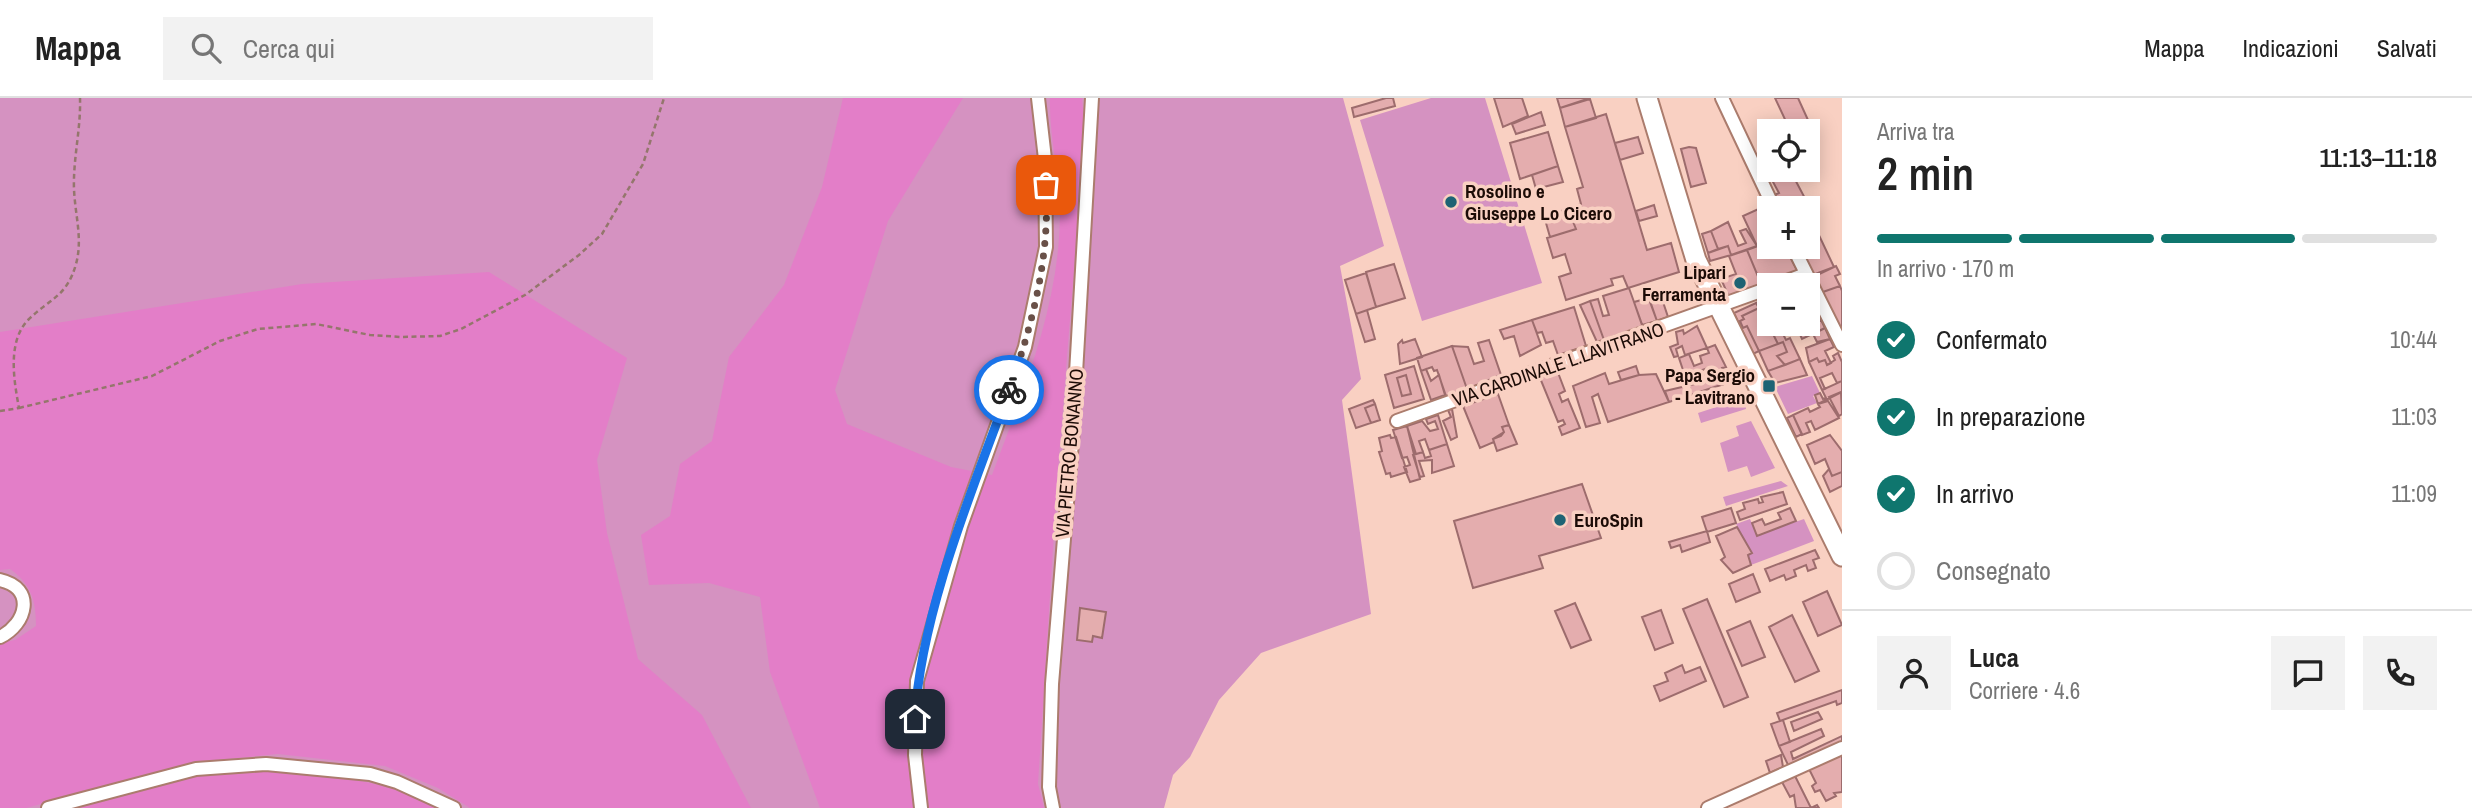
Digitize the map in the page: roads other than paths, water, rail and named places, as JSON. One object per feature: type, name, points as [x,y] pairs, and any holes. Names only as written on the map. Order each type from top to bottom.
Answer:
[{"type":"main road","points":[[1647,98],[1696,260],[1842,556]]},
{"type":"street","points":[[921,808],[915,755],[917,681],[968,503],[1025,347],[1046,247],[1046,185],[1038,98]]},
{"type":"street","name":"VIA PIETRO BONANNO","points":[[1053,808],[1049,788],[1052,684],[1072,442],[1092,98]]},
{"type":"street","points":[[1722,98],[1768,196]]},
{"type":"street","name":"VIA CARDINALE L.LAVITRANO","points":[[1397,421],[1757,293]]},
{"type":"street","points":[[1820,302],[1842,345]]},
{"type":"street","points":[[0,580],[18,589],[22,596],[23,614],[14,631],[0,637]]},
{"type":"street","points":[[1708,808],[1842,748]]},
{"type":"street","points":[[48,808],[196,769],[266,764],[370,774],[397,782],[454,808]]},
{"type":"place","name":"Rosolino e Giuseppe Lo Cicero","points":[[1451,202]]},
{"type":"place","name":"Lipari Ferramenta","points":[[1740,283]]},
{"type":"place","name":"Papa Sergio - Lavitrano","points":[[1769,386]]},
{"type":"place","name":"EuroSpin","points":[[1560,520]]}]
